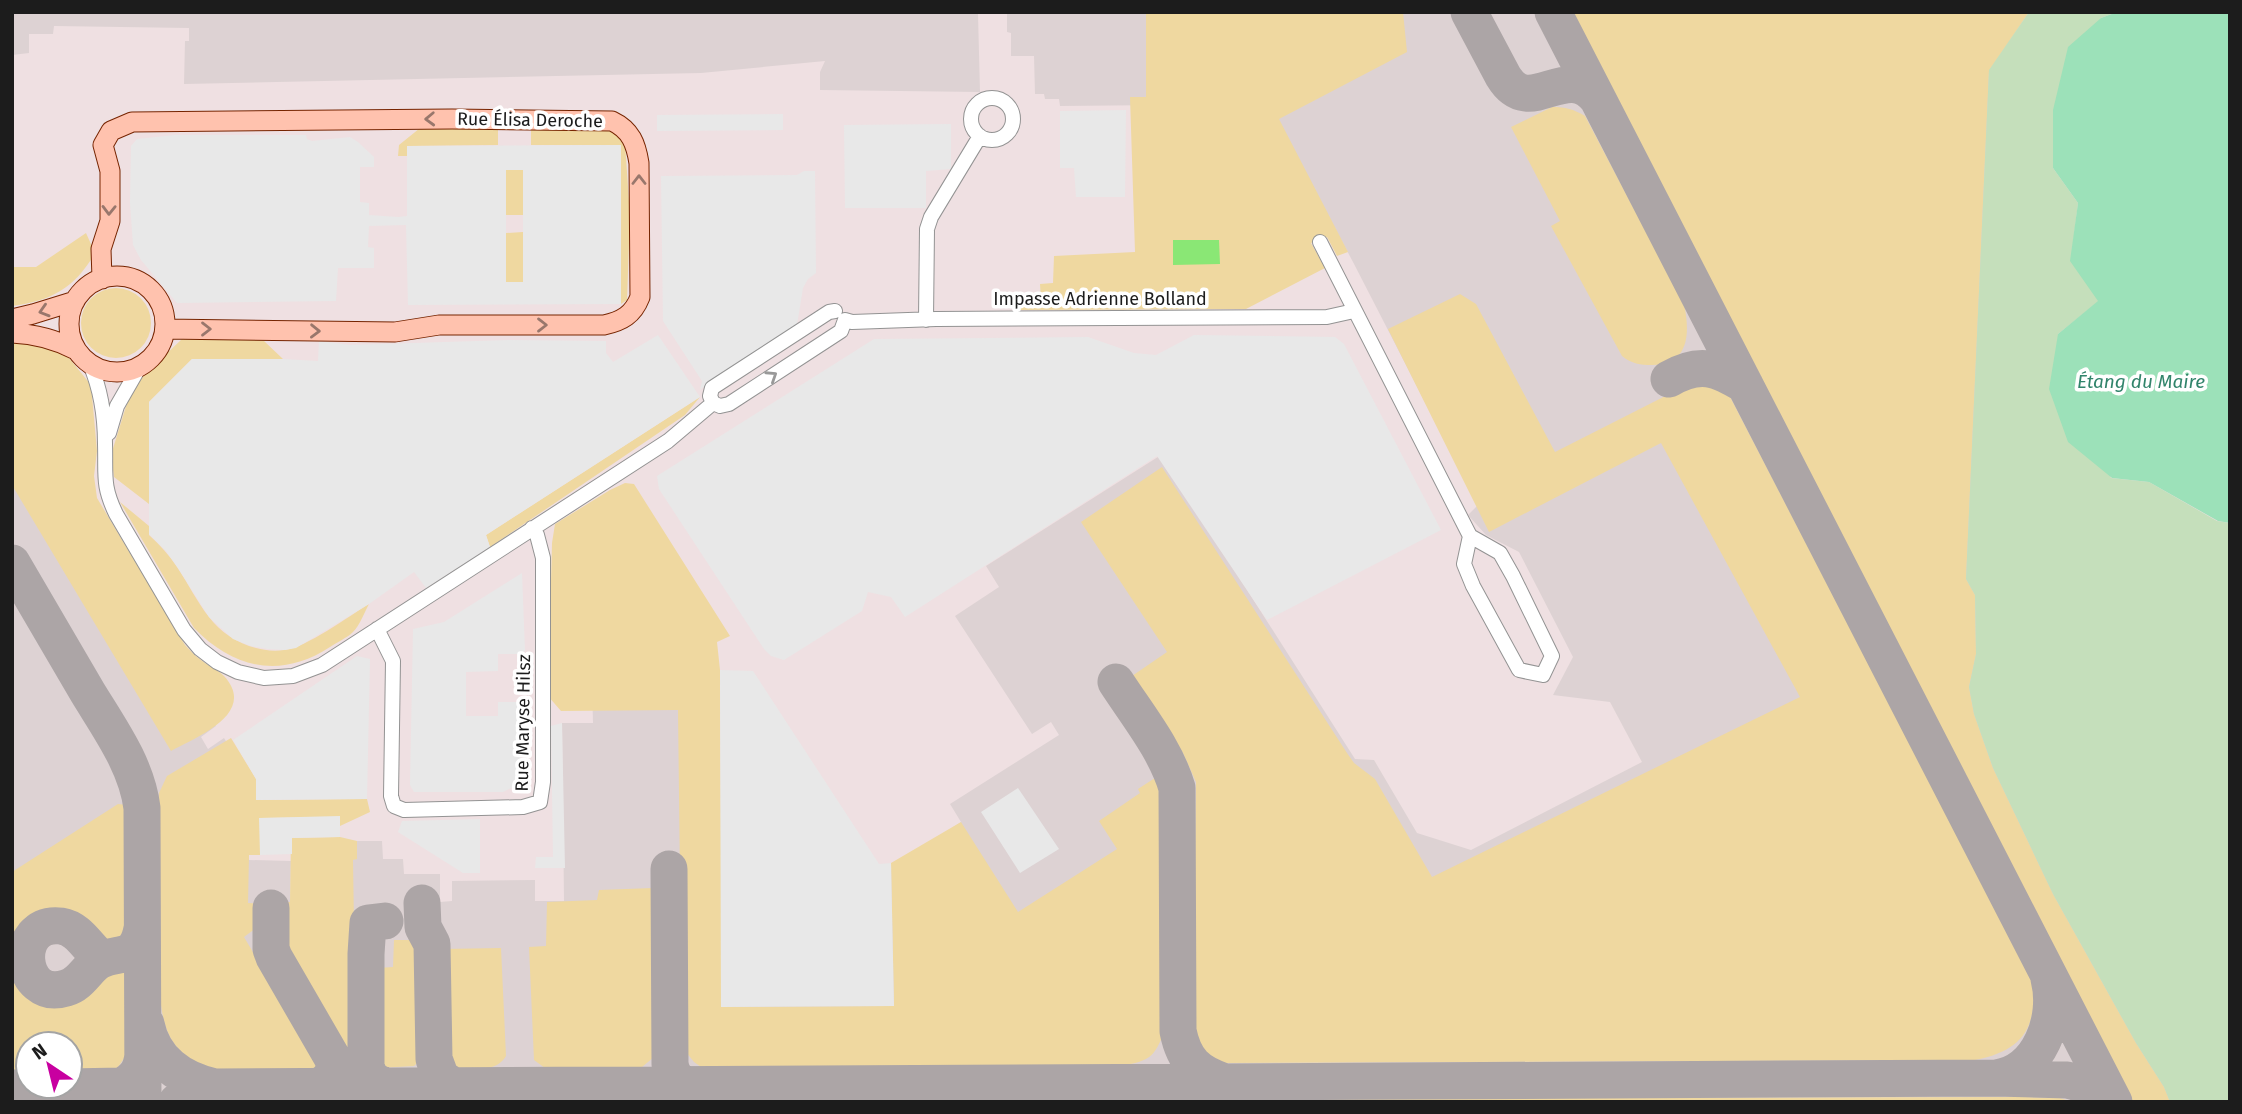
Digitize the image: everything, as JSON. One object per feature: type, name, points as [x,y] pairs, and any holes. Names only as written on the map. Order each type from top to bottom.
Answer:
[{"type":"street","name":"Rue Élisa Deroche","points":[[102,279],[101,249],[110,221],[110,171],[103,145],[111,131],[132,122],[452,119],[612,121],[623,126],[632,137],[639,163],[640,298],[629,316],[617,322],[604,325],[439,325],[395,332],[165,328]]},
{"type":"street","points":[[926,320],[927,229],[931,217],[981,136]]},
{"type":"street","points":[[1320,242],[1470,536],[1500,553],[1513,576],[1552,656],[1543,675],[1519,670],[1473,586],[1464,564],[1470,536]]},
{"type":"street","points":[[12,333],[34,334],[59,341],[83,357],[101,370],[128,371],[140,366],[152,356],[161,343],[165,328],[157,298],[147,287],[133,279],[117,276],[102,279],[86,287],[70,313],[71,338],[83,357],[98,384],[103,404],[106,445],[104,476],[107,496],[184,630],[200,649],[217,662],[238,672],[264,678],[293,676],[322,666],[668,441],[713,403]]},
{"type":"street","points":[[12,318],[75,301]]},
{"type":"street","name":"Impasse Adrienne Bolland","points":[[840,316],[852,322],[1272,318],[1327,317],[1354,311]]},
{"type":"street","points":[[829,312],[840,316],[841,331],[729,404],[720,406],[713,403],[710,396],[712,388],[829,312]]},
{"type":"street","points":[[106,445],[117,406],[140,366]]},
{"type":"street","name":"Rue Maryse Hilsz","points":[[377,629],[393,661],[391,796],[394,806],[404,810],[523,807],[540,802],[543,782],[543,558],[537,535],[532,528]]},
{"type":"shaded area","points":[[12,12],[2029,12],[1989,71],[2230,1102],[12,1102],[12,376],[216,726],[201,737],[208,749],[224,738],[249,778],[249,860],[291,861],[290,903],[357,858],[357,841],[382,841],[383,859],[403,859],[404,874],[440,874],[440,902],[452,901],[452,881],[535,880],[535,901],[564,901],[562,723],[593,723],[591,645],[717,642],[718,1004],[896,866],[961,822],[950,804],[1059,735],[1051,722],[1032,734],[955,616],[999,587],[986,566],[1161,455],[1355,759],[1374,760],[1417,833],[1471,850],[1642,762],[1610,702],[1553,695],[1573,657],[1519,552],[1486,535],[1468,515],[1478,505],[1269,104],[1060,106],[1059,99],[1045,99],[1044,94],[1035,94],[1034,56],[1011,56],[1011,33],[1007,32],[1007,13],[978,14],[980,92],[820,90],[820,72],[825,61],[701,73],[184,84],[185,41],[189,41],[189,28],[54,26],[53,34],[29,34],[29,53],[12,55]]},
{"type":"shaded area","points":[[1146,12],[1403,12],[1407,52],[1279,119],[1348,252],[1337,256],[1327,237],[1311,243],[1325,268],[1246,309],[1020,310],[1011,302],[1041,300],[1040,284],[1053,283],[1054,256],[1135,252],[1130,97],[1146,97]]},
{"type":"shaded area","points":[[1573,12],[2029,12],[1989,71],[1966,579],[1975,595],[1976,654],[1969,687],[1974,714],[1993,768],[2053,894],[2136,1043],[2164,1087],[2170,1102],[2133,1102]]},
{"type":"shaded area","points":[[2029,12],[2117,12],[2101,18],[2053,168],[2078,203],[2071,261],[2099,301],[2058,334],[2111,478],[2149,482],[2217,521],[2230,523],[2230,1102],[2170,1102],[2164,1087],[2136,1043],[2053,894],[1993,768],[1974,714],[1969,687],[1976,654],[1975,595],[1966,579],[1989,70]]},
{"type":"shaded area","points":[[1552,107],[1569,109],[1585,116],[1684,304],[1687,336],[1680,353],[1665,364],[1644,365],[1622,356],[1551,226],[1560,221],[1511,127]]},
{"type":"shaded area","points":[[1126,110],[1125,197],[1076,197],[1074,168],[1060,168],[1060,111]]},
{"type":"shaded area","points":[[783,114],[783,130],[657,131],[657,115]]},
{"type":"shaded area","points":[[498,123],[498,145],[407,146],[407,156],[398,156],[399,145],[425,124]]},
{"type":"shaded area","points":[[531,123],[617,129],[625,143],[630,216],[627,300],[621,304],[621,145],[531,145]]},
{"type":"shaded area","points":[[951,124],[951,169],[926,171],[926,208],[845,208],[844,125]]},
{"type":"shaded area","points":[[175,135],[306,135],[307,139],[312,141],[350,137],[374,157],[374,167],[360,167],[360,202],[369,203],[369,215],[398,217],[407,216],[407,146],[621,145],[621,304],[408,305],[406,225],[369,226],[368,247],[374,248],[374,268],[338,268],[336,301],[177,303],[141,260],[133,245],[130,203],[131,146],[137,139]],"holes":[[[506,170],[523,170],[523,282],[506,282]]]},
{"type":"shaded area","points":[[506,170],[523,170],[523,215],[506,215]]},
{"type":"shaded area","points":[[804,171],[815,171],[816,273],[808,279],[803,288],[797,325],[700,390],[702,381],[663,321],[661,176],[797,175]]},
{"type":"shaded area","points":[[523,232],[523,282],[506,282],[506,233]]},
{"type":"shaded area","points":[[86,233],[95,253],[70,284],[39,301],[12,306],[12,267],[36,267]]},
{"type":"shaded area","points":[[116,288],[141,298],[151,323],[141,348],[116,358],[91,348],[81,323],[91,298]]},
{"type":"shaded area","points":[[1460,294],[1476,304],[1555,452],[1689,384],[1709,385],[1728,393],[2033,980],[2033,1011],[2024,1035],[2015,1043],[1991,1056],[1975,1060],[1219,1063],[1198,1045],[1193,1029],[1196,782],[1183,753],[1132,676],[1167,652],[1081,522],[1162,467],[1347,753],[1354,763],[1375,779],[1432,877],[1800,697],[1661,443],[1489,532],[1388,329]]},
{"type":"shaded area","points":[[658,335],[700,397],[486,535],[490,547],[426,588],[414,572],[369,604],[296,648],[268,649],[233,639],[209,617],[166,551],[149,534],[149,402],[192,359],[318,361],[319,341],[350,345],[509,340],[606,341],[606,353],[613,362]]},
{"type":"shaded area","points":[[1194,335],[1335,337],[1344,344],[1441,530],[1267,620],[1157,456],[905,617],[891,597],[868,592],[862,611],[784,660],[771,656],[764,649],[659,489],[657,476],[874,339],[1088,337],[1134,353],[1156,355]]},
{"type":"shaded area","points":[[240,336],[264,341],[283,359],[192,359],[149,402],[149,504],[114,477],[111,455],[127,403],[140,379],[182,339]]},
{"type":"shaded area","points":[[12,339],[55,348],[69,358],[91,385],[97,451],[94,476],[97,498],[185,645],[224,676],[233,689],[234,701],[220,722],[171,751],[12,485]]},
{"type":"shaded area","points":[[700,397],[685,415],[490,547],[486,535]]},
{"type":"shaded area","points":[[625,483],[634,484],[730,636],[717,642],[720,670],[722,1007],[894,1006],[891,863],[961,822],[1018,912],[1117,849],[1099,821],[1140,793],[1138,789],[1158,776],[1163,849],[1167,1025],[1152,1055],[1140,1062],[1119,1066],[701,1067],[694,1062],[682,1047],[678,710],[561,711],[548,696],[552,543],[555,524]]},
{"type":"shaded area","points":[[120,502],[149,526],[149,535],[174,563],[216,625],[242,643],[263,650],[293,648],[315,638],[369,604],[353,632],[312,657],[276,666],[242,660],[225,653],[194,628]]},
{"type":"shaded area","points":[[522,573],[525,651],[518,654],[498,654],[498,671],[466,672],[466,716],[498,716],[498,702],[518,702],[521,777],[515,786],[503,792],[414,792],[410,785],[413,629],[444,622]]},
{"type":"shaded area","points":[[357,656],[370,659],[367,799],[256,800],[256,779],[233,740]]},
{"type":"shaded area","points":[[720,670],[753,671],[879,864],[891,863],[894,1006],[721,1007]]},
{"type":"shaded area","points":[[562,723],[565,868],[535,868],[536,857],[553,857],[551,726]]},
{"type":"shaded area","points":[[231,738],[256,779],[257,800],[367,799],[370,812],[340,826],[340,817],[260,818],[260,855],[249,855],[248,903],[264,904],[265,925],[244,937],[323,1070],[219,1070],[206,1066],[178,1048],[163,1018],[159,793],[167,776]]},
{"type":"shaded area","points":[[1018,788],[1059,849],[1020,873],[981,812]]},
{"type":"shaded area","points":[[118,804],[127,805],[127,941],[97,941],[75,921],[54,916],[38,922],[23,934],[15,958],[21,977],[37,995],[48,1000],[74,997],[89,987],[99,973],[126,972],[127,1054],[118,1067],[100,1078],[84,1078],[84,1030],[14,1030],[12,1077],[12,872]]},
{"type":"shaded area","points":[[340,816],[340,837],[292,838],[292,854],[260,855],[259,818]]},
{"type":"shaded area","points":[[480,819],[480,873],[463,873],[398,832],[402,821]]},
{"type":"shaded area","points":[[340,837],[357,841],[357,859],[353,860],[356,1056],[349,1052],[279,932],[279,903],[290,902],[291,838]]},
{"type":"shaded area","points":[[653,888],[654,1057],[642,1067],[545,1068],[534,1060],[529,947],[546,946],[547,902],[597,900],[599,890]]},
{"type":"shaded area","points":[[394,940],[418,940],[419,1061],[414,1066],[379,1068],[377,968],[393,967]]},
{"type":"shaded area","points":[[501,948],[506,1056],[492,1067],[460,1070],[448,1058],[443,949]]},
{"type":"shaded area","points":[[2060,1098],[2072,1102],[630,1102],[903,1099]]},
{"type":"green space","points":[[1173,240],[1219,240],[1220,264],[1173,265]]},
{"type":"water","name":"Étang du Maire","points":[[2117,12],[2230,12],[2230,523],[2218,521],[2149,482],[2112,478],[2068,442],[2049,389],[2058,334],[2098,301],[2070,261],[2078,203],[2053,168],[2053,110],[2068,47],[2101,18]]},
{"type":"taxiway","points":[[1469,12],[1503,76],[1513,88],[1525,93],[1573,84],[1585,88],[1597,98]]},
{"type":"taxiway","points":[[1553,12],[2114,1102]]},
{"type":"taxiway","points":[[1669,379],[1690,370],[1708,369],[1726,374],[1745,385]]},
{"type":"taxiway","points":[[12,563],[121,748],[139,792],[142,808],[143,1102]]},
{"type":"taxiway","points":[[1116,682],[1159,747],[1177,788],[1178,1031],[1184,1050],[1193,1064],[1199,1070],[1225,1082]]},
{"type":"taxiway","points":[[669,869],[670,1064],[675,1077],[686,1085]]},
{"type":"taxiway","points":[[422,903],[423,927],[432,944],[434,1059],[441,1078],[454,1086]]},
{"type":"taxiway","points":[[271,908],[271,949],[274,957],[333,1059],[334,1069],[331,1076],[316,1087]]},
{"type":"taxiway","points":[[384,1086],[371,1079],[366,1067],[366,954],[368,923],[385,921]]},
{"type":"taxiway","points":[[102,959],[79,935],[61,926],[45,928],[34,935],[28,947],[27,960],[30,973],[38,984],[50,989],[66,988],[76,983],[99,961],[130,951],[139,940],[142,929]]},
{"type":"taxiway","points":[[1996,1078],[2011,1074],[2024,1065],[2043,1041],[2051,1010],[2049,979]]},
{"type":"taxiway","points":[[146,1024],[155,1048],[170,1066],[191,1079],[215,1087]]},
{"type":"taxiway","points":[[12,1088],[122,1086],[137,1074],[143,1055]]},
{"type":"taxiway","points":[[177,1102],[200,1090],[215,1087],[1996,1078],[2067,1080],[2090,1088],[2110,1102]]}]
